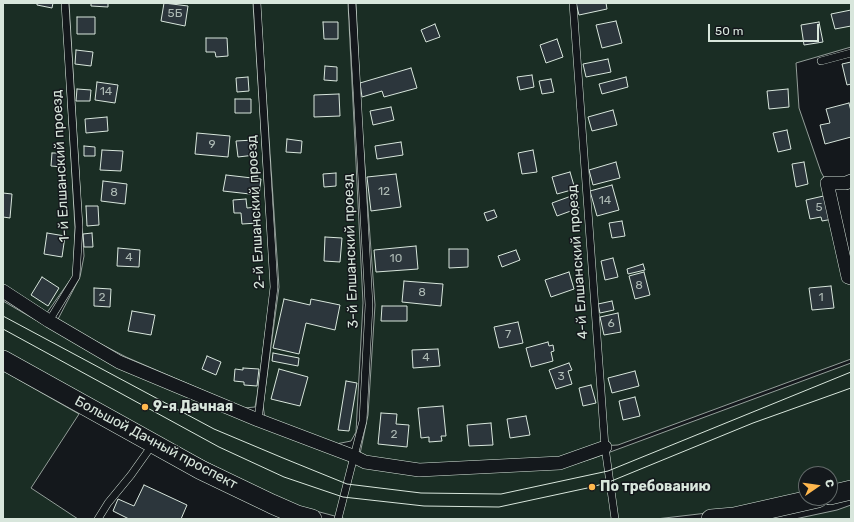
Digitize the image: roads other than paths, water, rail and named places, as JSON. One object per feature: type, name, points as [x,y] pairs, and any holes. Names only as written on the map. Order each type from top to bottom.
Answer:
[{"type":"main road","name":"Большой Дачный проспект","points":[[3,360],[201,470],[272,504],[297,515],[312,519]]},
{"type":"main road","points":[[838,493],[851,490]]},
{"type":"main road","points":[[711,519],[734,517],[798,503]]},
{"type":"street","points":[[851,181],[846,183],[827,183],[848,277],[851,278]]},
{"type":"street","points":[[3,291],[49,321],[119,362],[258,420],[353,456],[365,462],[419,470],[560,463],[605,447]]},
{"type":"lane","name":"1-й Елшанский проезд","points":[[49,321],[76,277],[80,227],[65,3]]},
{"type":"lane","name":"2-й Елшанский проезд","points":[[257,3],[274,288],[258,420]]},
{"type":"lane","name":"3-й Елшанский проезд","points":[[338,519],[363,421],[369,305],[352,3]]},
{"type":"lane","name":"4-й Елшанский проезд","points":[[573,3],[605,447],[615,519]]},
{"type":"lane","points":[[821,61],[851,53]]},
{"type":"lane","points":[[98,519],[153,444]]},
{"type":"tram line","points":[[3,316],[214,429],[347,484],[421,493],[501,494],[608,471],[851,372]]},
{"type":"tram line","points":[[3,329],[219,447],[284,477],[343,497],[424,506],[499,507],[592,487],[609,482],[753,423],[851,388]]},
{"type":"place","name":"9-я Дачная","points":[[145,407]]},
{"type":"place","name":"По требованию","points":[[592,487]]}]
